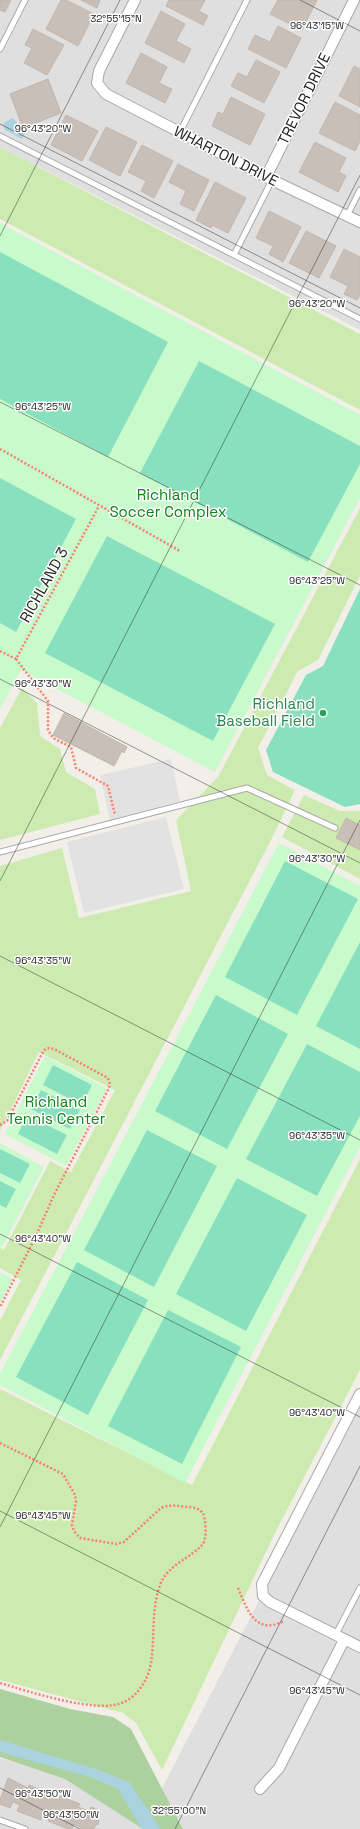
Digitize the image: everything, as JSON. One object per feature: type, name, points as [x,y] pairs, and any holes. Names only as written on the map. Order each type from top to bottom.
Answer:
[{"type":"street","name":"WHARTON DRIVE","points":[[135,0],[99,71],[97,83],[106,94],[269,178],[360,222]]},
{"type":"street","name":"TREVOR DRIVE","points":[[269,178],[354,0]]},
{"type":"street","points":[[360,1394],[262,1584],[263,1596],[270,1602],[360,1647]]},
{"type":"street","points":[[260,1789],[279,1768],[340,1638]]},
{"type":"lane","points":[[0,50],[25,0]]},
{"type":"lane","points":[[180,132],[247,0]]},
{"type":"lane","points":[[0,136],[360,320]]},
{"type":"lane","points":[[234,255],[269,178]]},
{"type":"lane","points":[[347,216],[360,190]]},
{"type":"lane","points":[[0,852],[247,788],[335,828]]},
{"type":"lane","points":[[340,1638],[360,1588]]},
{"type":"lane","points":[[0,1820],[25,1829]]},
{"type":"path","points":[[0,449],[180,551]]},
{"type":"path","name":"RICHLAND 3","points":[[16,659],[99,506]]},
{"type":"path","points":[[0,651],[16,659],[48,700],[48,730],[53,738],[71,747],[76,768],[108,786],[116,822]]},
{"type":"path","points":[[0,1125],[7,1120],[44,1050],[49,1048],[54,1049],[108,1078],[110,1084],[109,1088],[63,1176],[35,1238],[0,1307]]},
{"type":"path","points":[[0,1443],[63,1474],[75,1495],[76,1502],[72,1525],[74,1532],[80,1538],[116,1544],[124,1542],[161,1508],[167,1506],[192,1507],[201,1511],[204,1516],[206,1536],[204,1543],[172,1568],[160,1584],[148,1675],[142,1687],[133,1696],[124,1702],[113,1705],[91,1705],[50,1697],[0,1683]]},
{"type":"path","points":[[238,1588],[249,1614],[254,1620],[267,1626],[278,1624],[285,1620]]},
{"type":"shaded area","points":[[0,0],[360,0],[360,330],[0,147]]},
{"type":"shaded area","points":[[171,759],[180,801],[110,820],[100,775]]},
{"type":"shaded area","points":[[166,817],[184,889],[84,913],[67,842]]},
{"type":"shaded area","points":[[360,1405],[360,1829],[0,1829],[0,1758],[154,1804]]},
{"type":"green space","points":[[0,147],[360,334],[360,410],[0,219]]},
{"type":"green space","name":"Richland Soccer Complex","points":[[0,223],[360,415],[360,498],[215,772],[21,670],[0,709]]},
{"type":"green space","points":[[0,252],[168,342],[108,457],[0,399]]},
{"type":"green space","points":[[199,361],[360,446],[360,464],[308,562],[140,473]]},
{"type":"green space","points":[[0,478],[76,519],[16,632],[0,623]]},
{"type":"green space","points":[[360,508],[360,576],[318,660],[298,671],[258,748],[267,775],[295,790],[273,836],[0,1360],[0,1321],[21,1280],[0,1268],[0,1248],[4,1250],[50,1161],[71,1172],[115,1090],[39,1052],[0,1131],[0,866],[62,848],[79,918],[191,891],[176,820],[218,777]]},
{"type":"green space","points":[[107,536],[275,624],[213,741],[45,653]]},
{"type":"green space","name":"Richland Baseball Field","points":[[360,589],[360,804],[345,807],[273,772],[266,750],[306,675],[323,666]]},
{"type":"green space","points":[[22,688],[37,703],[40,736],[60,749],[66,772],[95,789],[100,814],[0,840],[0,728]]},
{"type":"green space","points":[[304,795],[340,811],[360,811],[360,879],[282,837]]},
{"type":"green space","points":[[279,843],[360,886],[360,1147],[185,1483],[0,1385],[0,1374]]},
{"type":"green space","points":[[285,861],[358,899],[297,1015],[225,977]]},
{"type":"green space","points":[[360,942],[360,1049],[316,1026]]},
{"type":"green space","points":[[216,995],[288,1034],[227,1149],[155,1111]]},
{"type":"green space","points":[[307,1044],[360,1072],[360,1116],[317,1196],[246,1159]]},
{"type":"green space","name":"Richland Tennis Center","points":[[45,1056],[107,1088],[66,1166],[5,1134]]},
{"type":"green space","points":[[53,1065],[92,1085],[82,1105],[43,1085]]},
{"type":"green space","points":[[41,1090],[80,1110],[70,1129],[31,1109]]},
{"type":"green space","points":[[27,1115],[67,1135],[57,1154],[18,1134]]},
{"type":"green space","points":[[147,1130],[217,1166],[154,1287],[84,1250]]},
{"type":"green space","name":"Richland Tennis Center","points":[[0,1143],[44,1167],[2,1247],[0,1246]]},
{"type":"green space","points":[[0,1149],[30,1164],[20,1183],[0,1173]]},
{"type":"green space","points":[[360,1159],[360,1370],[276,1531],[162,1770],[136,1723],[123,1713],[0,1680],[0,1389],[192,1485]]},
{"type":"green space","points":[[237,1178],[307,1215],[246,1331],[176,1294]]},
{"type":"green space","points":[[0,1181],[16,1189],[6,1208],[0,1205]]},
{"type":"green space","points":[[77,1262],[148,1300],[88,1415],[16,1377]]},
{"type":"green space","points":[[0,1272],[13,1279],[0,1304]]},
{"type":"green space","points":[[168,1310],[241,1347],[182,1464],[108,1426]]},
{"type":"green space","points":[[0,1689],[70,1709],[113,1717],[131,1729],[183,1829],[143,1829],[65,1779],[0,1757]]},
{"type":"water","points":[[13,118],[21,128],[27,131],[22,139],[5,130],[3,123]]},
{"type":"water","points":[[0,1740],[99,1770],[129,1782],[161,1829],[142,1829],[118,1789],[90,1777],[0,1752]]},
{"type":"building","points":[[0,0],[11,0],[5,12],[0,10]]},
{"type":"building","points":[[61,0],[66,0],[94,14],[78,46],[46,29]]},
{"type":"building","points":[[81,0],[100,0],[97,8]]},
{"type":"building","points":[[169,0],[205,0],[199,11],[208,16],[203,25],[166,6]]},
{"type":"building","points":[[278,0],[317,0],[302,30],[270,14]]},
{"type":"building","points":[[161,11],[185,24],[176,41],[191,49],[184,63],[145,43]]},
{"type":"building","points":[[278,26],[301,38],[286,68],[248,49],[255,35],[270,42]]},
{"type":"building","points":[[33,29],[64,45],[47,75],[24,63],[32,48],[25,45]]},
{"type":"building","points":[[141,53],[167,67],[159,83],[172,89],[165,103],[126,83]]},
{"type":"building","points":[[256,60],[280,72],[264,103],[231,86],[238,73],[247,77]]},
{"type":"building","points":[[354,66],[360,69],[360,107],[339,96]]},
{"type":"building","points":[[48,79],[61,113],[23,128],[10,94]]},
{"type":"building","points":[[231,97],[265,114],[250,145],[212,126],[218,112],[223,114]]},
{"type":"building","points":[[335,102],[360,115],[360,141],[355,151],[319,133]]},
{"type":"building","points":[[66,115],[98,131],[82,161],[51,145]]},
{"type":"building","points":[[106,127],[137,142],[120,176],[89,160]]},
{"type":"building","points":[[315,142],[346,158],[339,172],[346,176],[338,192],[299,172]]},
{"type":"building","points":[[142,145],[173,161],[154,198],[141,191],[146,181],[128,172]]},
{"type":"building","points":[[178,164],[209,180],[194,211],[180,204],[186,191],[169,182]]},
{"type":"building","points":[[215,182],[246,198],[228,233],[212,225],[211,228],[196,220]]},
{"type":"building","points":[[269,211],[301,227],[283,262],[269,254],[273,246],[256,238]]},
{"type":"building","points":[[306,231],[336,246],[319,278],[289,263]]},
{"type":"building","points":[[344,249],[360,257],[360,295],[357,300],[344,294],[348,286],[330,277]]},
{"type":"building","points":[[64,713],[127,747],[124,753],[122,751],[114,766],[53,735]]},
{"type":"building","points":[[346,818],[360,825],[360,850],[336,838]]},
{"type":"building","points":[[8,1778],[28,1788],[29,1785],[49,1793],[47,1796],[59,1800],[60,1796],[80,1804],[78,1807],[89,1811],[91,1807],[100,1811],[97,1819],[99,1820],[98,1825],[96,1824],[94,1829],[80,1829],[81,1827],[74,1824],[72,1829],[68,1829],[48,1821],[50,1816],[43,1814],[41,1820],[17,1811],[20,1805],[13,1802],[10,1808],[0,1804]]},
{"type":"place","name":"Richland Baseball Field","points":[[323,713]]}]
